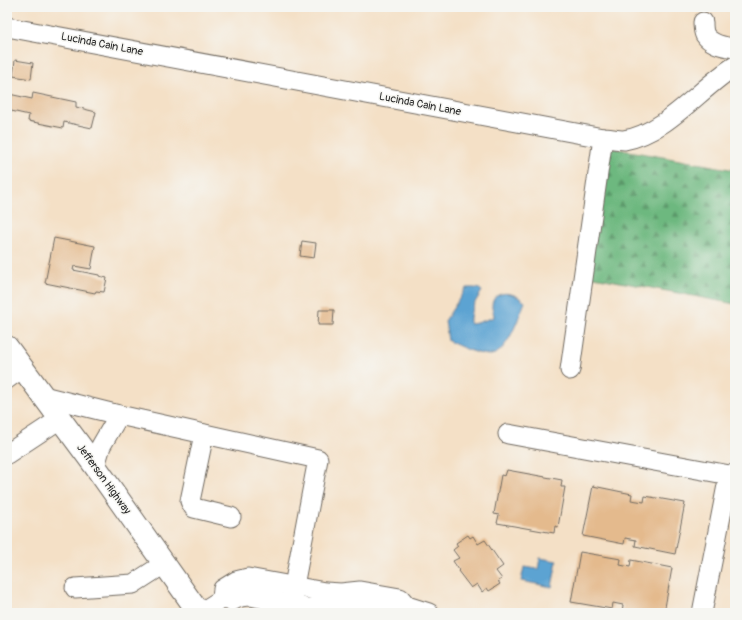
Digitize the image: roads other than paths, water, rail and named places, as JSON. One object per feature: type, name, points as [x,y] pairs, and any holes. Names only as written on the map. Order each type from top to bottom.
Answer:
[{"type":"main road","name":"Jefferson Highway","points":[[7,347],[14,373],[43,396],[95,466],[199,613]]},
{"type":"street","points":[[702,22],[705,36],[711,41],[723,46],[735,48]]},
{"type":"street","name":"Lucinda Cain Lane","points":[[7,27],[603,138],[623,140],[653,130],[735,66]]},
{"type":"street","points":[[570,370],[603,138]]},
{"type":"street","points":[[43,396],[119,415],[318,459],[292,595]]},
{"type":"street","points":[[95,466],[101,446],[119,415]]},
{"type":"street","points":[[7,454],[60,419]]},
{"type":"street","points":[[204,434],[190,501],[194,508],[231,516]]},
{"type":"street","points":[[508,434],[732,476],[702,613]]},
{"type":"street","points":[[75,588],[133,584],[164,564]]},
{"type":"street","points":[[199,613],[222,599],[223,589],[236,581],[248,578],[292,595],[306,608],[346,610],[361,605],[399,612],[415,610]]},
{"type":"street","points":[[292,595],[360,591],[400,598],[415,610]]},
{"type":"water","points":[[466,288],[477,288],[482,291],[472,310],[470,324],[494,317],[492,303],[499,295],[506,293],[510,294],[517,296],[525,302],[512,334],[502,349],[496,353],[490,355],[480,354],[448,341],[445,321]]},
{"type":"water","points":[[540,558],[557,561],[552,587],[521,581],[524,567],[538,569]]}]
